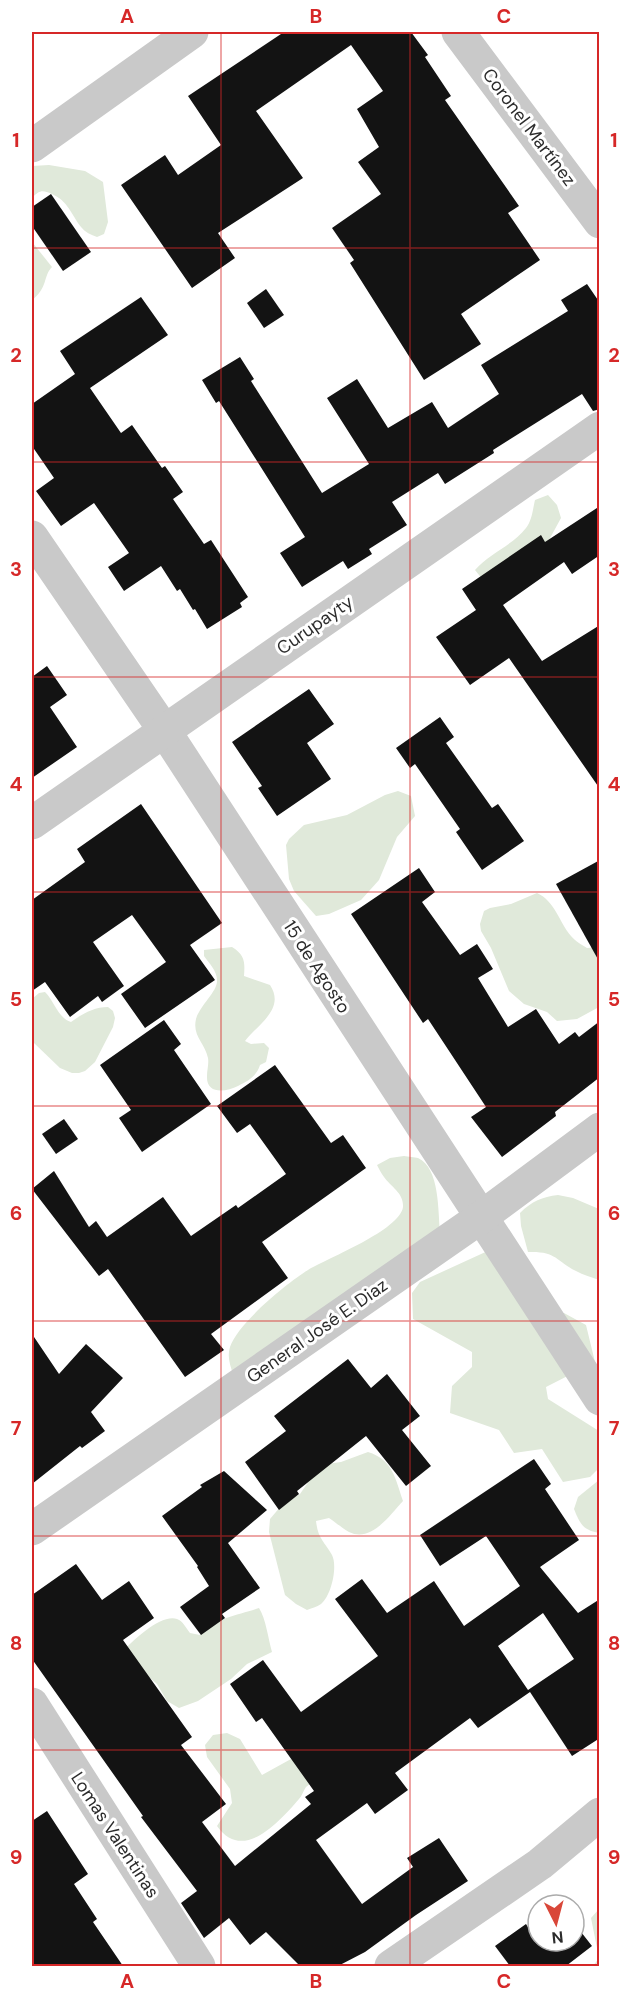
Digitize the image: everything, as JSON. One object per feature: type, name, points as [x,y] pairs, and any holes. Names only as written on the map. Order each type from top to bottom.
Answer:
[{"type":"street","points":[[32,146],[192,32]]},
{"type":"street","name":"Coronel Martínez","points":[[458,32],[600,222]]},
{"type":"street","name":"Curupayty","points":[[32,824],[600,428]]},
{"type":"street","name":"15 de Agosto","points":[[32,537],[164,730],[600,1399]]},
{"type":"street","name":"General José E. Diaz","points":[[32,1529],[480,1218],[600,1129]]},
{"type":"street","name":"Lomas Valentinas","points":[[32,1704],[199,1966]]},
{"type":"street","points":[[391,1966],[540,1864],[600,1814]]},
{"type":"green space","points":[[49,165],[85,171],[103,182],[108,222],[104,234],[97,237],[84,230],[66,204],[52,194],[41,192],[32,198],[32,166]]},
{"type":"green space","points":[[32,242],[52,267],[41,291],[32,300]]},
{"type":"green space","points":[[548,495],[557,505],[561,518],[549,540],[483,580],[475,570],[521,534],[530,522],[535,500]]},
{"type":"green space","points":[[398,791],[411,796],[415,816],[397,837],[379,880],[361,900],[329,914],[316,916],[294,891],[289,879],[286,845],[289,839],[304,825],[347,815],[385,795]]},
{"type":"green space","points":[[537,893],[553,906],[574,940],[587,948],[599,947],[599,1007],[577,1019],[557,1021],[547,1012],[524,1004],[509,991],[491,948],[481,931],[480,924],[484,911],[511,904]]},
{"type":"green space","points":[[232,947],[240,953],[243,959],[244,976],[270,985],[275,1002],[268,1016],[245,1041],[251,1044],[264,1043],[269,1048],[266,1062],[260,1065],[254,1076],[245,1082],[228,1090],[218,1090],[213,1089],[208,1082],[208,1058],[197,1035],[195,1025],[198,1014],[217,984],[216,973],[204,956],[204,950]]},
{"type":"green space","points":[[45,992],[60,1014],[71,1022],[98,1008],[108,1007],[113,1011],[115,1018],[113,1027],[95,1062],[85,1071],[72,1073],[60,1068],[34,1043],[32,999],[39,993]]},
{"type":"green space","points":[[404,1156],[418,1158],[430,1171],[438,1202],[440,1232],[233,1374],[229,1357],[230,1347],[235,1337],[264,1304],[308,1270],[362,1243],[390,1225],[399,1216],[403,1202],[397,1190],[384,1177],[377,1165],[390,1158]]},
{"type":"green space","points":[[558,1195],[573,1198],[599,1209],[599,1280],[569,1267],[550,1255],[528,1252],[520,1213],[538,1200]]},
{"type":"green space","points":[[492,1249],[525,1312],[564,1313],[586,1325],[595,1362],[546,1387],[548,1399],[599,1431],[599,1468],[590,1477],[563,1482],[542,1449],[514,1453],[499,1430],[450,1413],[452,1386],[472,1367],[472,1352],[413,1319],[412,1293],[420,1282]]},
{"type":"green space","points":[[368,1452],[376,1455],[388,1465],[395,1477],[403,1501],[386,1520],[365,1534],[349,1532],[329,1518],[316,1521],[320,1536],[334,1560],[334,1574],[325,1600],[307,1610],[285,1595],[269,1532],[270,1519],[281,1506],[300,1494],[316,1471],[327,1464],[341,1462]]},
{"type":"green space","points":[[599,1480],[599,1533],[583,1526],[574,1509],[578,1497]]},
{"type":"green space","points":[[259,1608],[272,1652],[247,1664],[231,1679],[198,1701],[179,1708],[167,1701],[157,1684],[125,1649],[149,1628],[164,1620],[177,1619],[190,1633],[200,1635],[205,1629],[219,1621]]},
{"type":"green space","points":[[227,1733],[240,1739],[262,1775],[291,1759],[318,1780],[306,1787],[299,1799],[271,1827],[249,1840],[238,1841],[227,1836],[217,1826],[232,1803],[230,1789],[207,1757],[205,1745],[213,1735]]},
{"type":"green space","points":[[599,1909],[599,1958],[591,1918]]},
{"type":"green space","points":[[599,1958],[599,1966],[593,1966]]},
{"type":"building","points":[[284,32],[411,32],[428,55],[425,57],[451,96],[445,100],[519,206],[508,213],[540,260],[461,314],[481,344],[424,380],[350,263],[354,260],[332,228],[381,194],[358,162],[379,147],[357,109],[383,91],[351,45],[256,111],[303,178],[218,233],[235,258],[192,288],[121,185],[165,155],[178,175],[221,145],[188,96]]},
{"type":"building","points":[[51,194],[91,252],[63,271],[32,226],[32,207]]},
{"type":"building","points":[[587,284],[600,303],[600,409],[593,411],[582,394],[493,450],[494,453],[445,484],[438,473],[392,502],[407,525],[369,549],[372,554],[348,569],[343,561],[302,587],[280,553],[305,537],[219,401],[216,403],[202,380],[240,357],[254,379],[251,381],[322,493],[369,464],[327,398],[357,379],[388,428],[432,402],[448,428],[499,394],[481,365],[568,311],[561,300]]},
{"type":"building","points":[[266,289],[284,315],[264,328],[247,303]]},
{"type":"building","points":[[141,297],[168,335],[90,388],[121,433],[132,425],[162,468],[165,466],[183,492],[173,499],[204,544],[211,540],[248,597],[240,603],[242,607],[207,629],[195,609],[193,610],[180,589],[177,591],[161,566],[124,591],[108,567],[129,553],[94,503],[61,526],[36,491],[54,478],[32,446],[32,404],[75,374],[60,351]]},
{"type":"building","points":[[600,506],[600,555],[572,574],[564,562],[503,605],[542,661],[600,625],[600,789],[509,658],[470,685],[436,637],[476,610],[462,589],[541,535],[545,542]]},
{"type":"building","points":[[47,666],[67,695],[50,707],[77,747],[32,778],[32,677]]},
{"type":"building","points":[[309,689],[334,724],[307,743],[331,779],[277,816],[258,788],[262,786],[232,742]]},
{"type":"building","points":[[440,717],[454,737],[446,743],[492,808],[498,804],[524,841],[482,870],[456,832],[460,829],[415,764],[410,768],[396,748]]},
{"type":"building","points":[[141,804],[222,923],[190,945],[215,980],[145,1028],[121,994],[166,962],[132,915],[93,942],[124,986],[102,1002],[98,996],[70,1017],[45,982],[32,991],[32,900],[85,862],[77,849]]},
{"type":"building","points":[[600,860],[600,963],[556,884]]},
{"type":"building","points":[[419,868],[435,892],[422,902],[460,955],[477,944],[493,969],[478,978],[508,1027],[536,1009],[559,1044],[575,1032],[579,1037],[600,1021],[600,1077],[555,1112],[556,1116],[502,1157],[471,1117],[486,1107],[428,1019],[423,1023],[351,914]]},
{"type":"building","points":[[164,1020],[181,1044],[174,1050],[211,1104],[142,1152],[119,1118],[131,1110],[100,1065]]},
{"type":"building","points":[[275,1065],[331,1143],[343,1135],[366,1168],[262,1242],[288,1278],[211,1334],[224,1350],[185,1377],[108,1269],[99,1276],[32,1189],[54,1171],[89,1227],[96,1221],[107,1237],[163,1197],[191,1236],[236,1205],[238,1208],[286,1174],[250,1124],[237,1133],[217,1106]]},
{"type":"building","points":[[64,1119],[78,1139],[56,1154],[42,1134]]},
{"type":"building","points":[[32,1334],[59,1374],[86,1344],[123,1378],[91,1412],[105,1431],[82,1448],[80,1446],[32,1484]]},
{"type":"building","points":[[348,1359],[371,1388],[387,1374],[420,1416],[402,1430],[431,1466],[406,1486],[366,1436],[297,1491],[299,1494],[279,1510],[245,1462],[286,1431],[274,1416]]},
{"type":"building","points":[[534,1459],[551,1484],[545,1489],[579,1540],[540,1567],[578,1613],[600,1599],[600,1738],[572,1756],[530,1692],[478,1728],[470,1718],[395,1773],[408,1790],[375,1814],[367,1803],[316,1840],[362,1904],[413,1867],[407,1858],[439,1838],[468,1881],[365,1952],[338,1966],[300,1966],[266,1932],[250,1945],[229,1918],[204,1938],[181,1903],[197,1891],[141,1817],[143,1816],[32,1659],[32,1595],[76,1564],[102,1600],[129,1581],[154,1618],[123,1640],[192,1737],[181,1745],[226,1804],[202,1822],[235,1866],[311,1804],[305,1797],[314,1791],[262,1718],[256,1722],[230,1684],[263,1660],[301,1712],[378,1656],[335,1599],[362,1579],[387,1613],[434,1581],[464,1626],[520,1586],[486,1536],[440,1566],[420,1535]],"holes":[[[543,1613],[574,1659],[528,1690],[498,1646]]]},
{"type":"building","points":[[224,1471],[267,1510],[228,1543],[260,1588],[222,1614],[225,1618],[201,1635],[180,1607],[209,1586],[198,1566],[162,1516],[202,1487],[200,1485]]},
{"type":"building","points":[[47,1811],[88,1874],[74,1884],[97,1919],[93,1922],[123,1966],[32,1966],[32,1821]]},
{"type":"building","points":[[526,1924],[526,1953],[583,1953],[566,1966],[510,1966],[495,1946]]},
{"type":"building","points":[[586,1938],[592,1946],[586,1951]]}]
